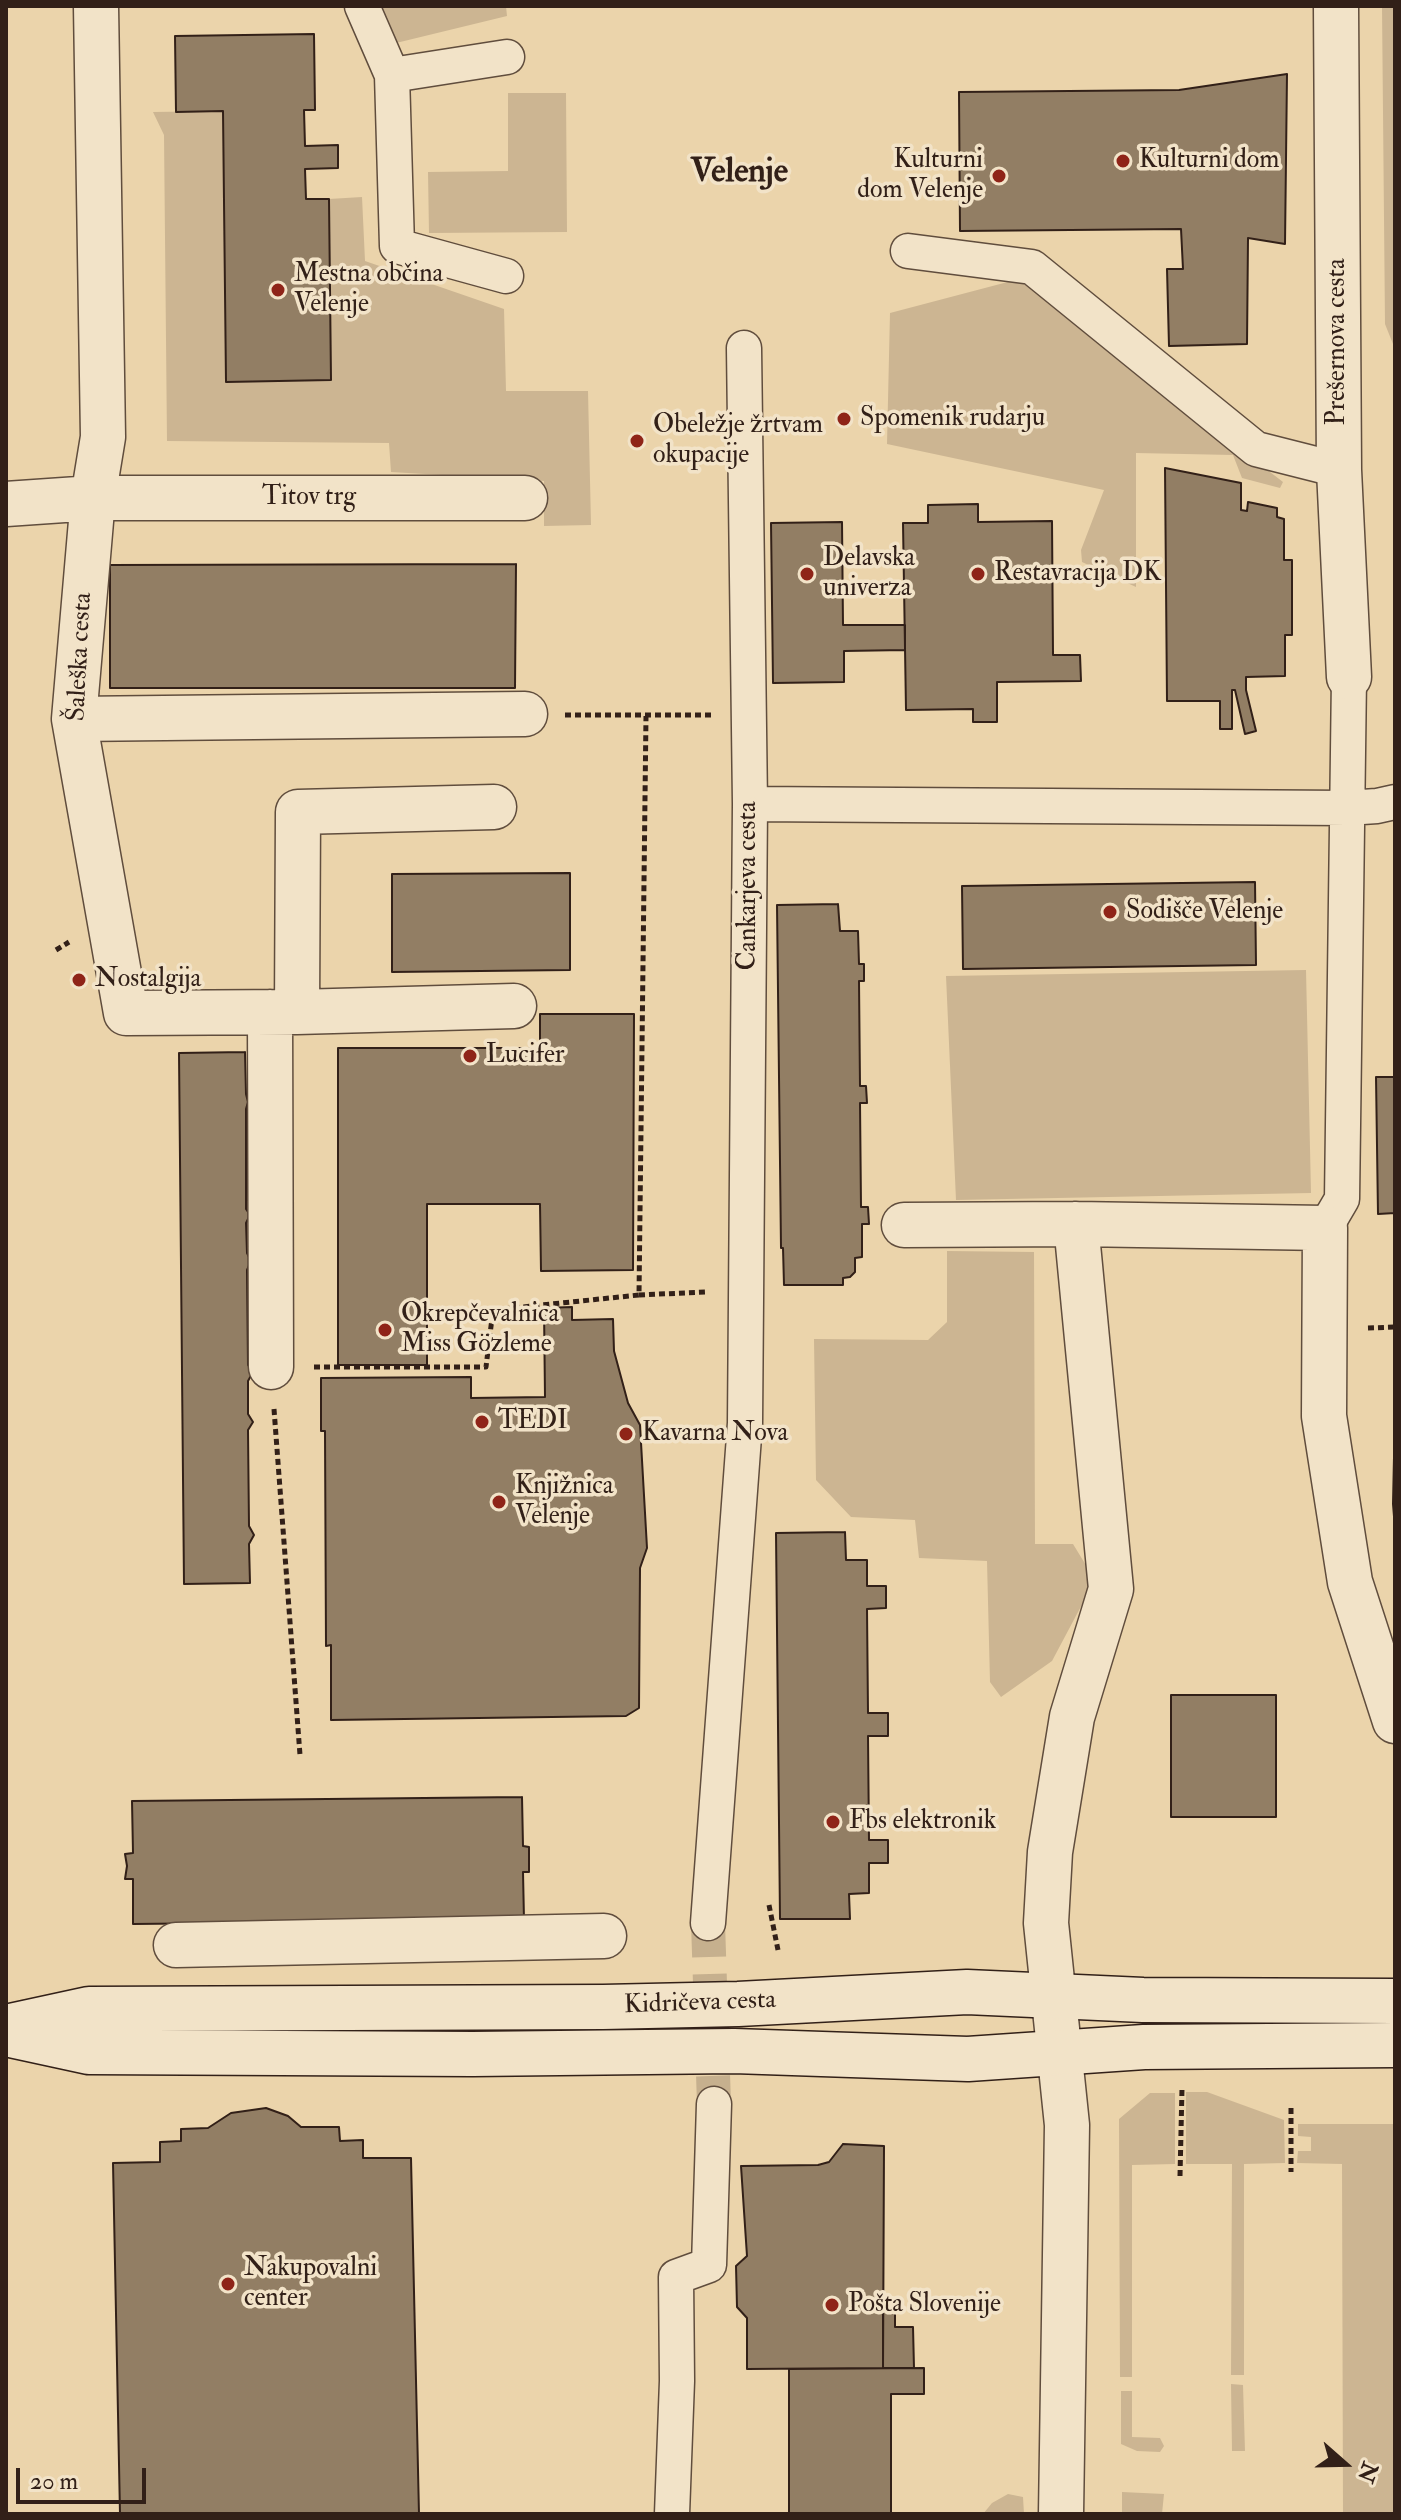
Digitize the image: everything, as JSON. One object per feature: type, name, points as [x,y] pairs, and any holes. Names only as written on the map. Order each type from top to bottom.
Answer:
[{"type":"street","name":"Šaleška cesta","points":[[96,6],[103,437],[93,498],[74,719],[126,1013],[514,1006]]},
{"type":"street","points":[[362,6],[392,75],[397,246],[506,276]]},
{"type":"street","name":"Prešernova cesta","points":[[1336,6],[1339,470],[1349,677]]},
{"type":"street","points":[[392,75],[507,57]]},
{"type":"street","points":[[908,251],[1032,267],[1256,449],[1339,470]]},
{"type":"street","name":"Cankarjeva cesta","points":[[708,1923],[745,1423],[750,804],[744,348]]},
{"type":"street","name":"Titov trg","points":[[6,504],[93,498],[525,498]]},
{"type":"street","points":[[1349,677],[1342,1199],[1325,1228],[1324,1416],[1350,1582],[1395,1721]]},
{"type":"street","points":[[74,719],[525,714]]},
{"type":"street","points":[[750,804],[1347,808],[1395,802]]},
{"type":"street","points":[[271,1367],[284,1012],[298,812],[494,807]]},
{"type":"street","points":[[1061,2514],[1067,2125],[1046,1923],[1050,1852],[1072,1717],[1111,1589],[1076,1224]]},
{"type":"street","points":[[904,1225],[1325,1228]]},
{"type":"street","points":[[176,1945],[604,1936]]},
{"type":"street","name":"Kidričeva cesta","points":[[6,2027],[89,2009],[723,2005],[967,1992],[1143,2000],[1395,2001]]},
{"type":"street","name":"Kidričeva cesta","points":[[6,2034],[89,2052],[473,2054],[734,2051],[968,2059],[1144,2047],[1395,2045]]},
{"type":"street","points":[[672,2514],[677,2381],[676,2277],[709,2265],[714,2104]]},
{"type":"path","points":[[525,714],[748,714]]},
{"type":"path","points":[[639,1295],[646,716]]},
{"type":"path","points":[[300,1755],[271,1367],[486,1367],[493,1310],[639,1295],[745,1291]]},
{"type":"path","points":[[769,1905],[778,1950]]},
{"type":"path","points":[[1180,2176],[1182,2079]]},
{"type":"path","points":[[1291,2108],[1291,2172]]},
{"type":"shaded area","points":[[381,6],[506,6],[507,16],[396,43]]},
{"type":"shaded area","points":[[1382,6],[1395,6],[1395,349],[1385,324]]},
{"type":"shaded area","points":[[508,93],[566,93],[567,232],[429,233],[428,172],[508,171]]},
{"type":"shaded area","points":[[223,111],[226,382],[331,380],[329,199],[362,197],[365,261],[504,309],[506,391],[588,391],[591,525],[544,526],[544,481],[391,472],[389,443],[167,441],[164,135],[153,112]]},
{"type":"shaded area","points":[[1019,279],[1283,482],[1280,488],[1242,478],[1233,455],[1136,453],[1136,587],[1082,562],[1081,550],[1104,490],[887,444],[890,313]]},
{"type":"shaded area","points":[[1306,970],[1311,1193],[956,1200],[946,976]]},
{"type":"shaded area","points":[[947,1251],[1034,1252],[1035,1544],[1073,1544],[1095,1580],[1052,1661],[1001,1697],[990,1682],[987,1561],[919,1558],[915,1520],[851,1517],[816,1480],[814,1339],[928,1340],[947,1322]]},
{"type":"shaded area","points":[[1186,2092],[1207,2092],[1284,2120],[1285,2163],[1244,2164],[1244,2375],[1231,2375],[1232,2164],[1186,2164]]},
{"type":"shaded area","points":[[1150,2093],[1175,2093],[1175,2164],[1132,2165],[1132,2377],[1120,2377],[1119,2119]]},
{"type":"shaded area","points":[[1298,2124],[1395,2124],[1395,2514],[1343,2514],[1342,2164],[1297,2163],[1298,2151],[1311,2151],[1311,2137],[1298,2136]]},
{"type":"shaded area","points":[[1231,2384],[1243,2385],[1245,2451],[1232,2451]]},
{"type":"shaded area","points":[[1121,2391],[1132,2391],[1132,2437],[1160,2438],[1164,2446],[1160,2452],[1137,2451],[1121,2444]]},
{"type":"shaded area","points":[[1122,2492],[1164,2494],[1162,2514],[1122,2514]]},
{"type":"shaded area","points":[[1008,2494],[1023,2497],[1024,2514],[983,2514],[992,2503]]},
{"type":"building","name":"Mestna občina Velenje","points":[[314,34],[315,110],[304,110],[305,146],[338,145],[338,168],[305,169],[306,199],[329,199],[331,380],[226,382],[223,111],[176,112],[175,36]]},
{"type":"building","name":"Kulturni dom","points":[[1287,74],[1285,244],[1248,238],[1247,344],[1169,346],[1167,269],[1183,269],[1181,229],[960,231],[959,92],[1179,90]]},
{"type":"building","points":[[1165,468],[1241,483],[1241,510],[1247,511],[1248,502],[1277,508],[1277,517],[1284,519],[1284,560],[1292,560],[1292,635],[1285,635],[1285,676],[1246,677],[1256,731],[1245,734],[1235,690],[1232,690],[1232,729],[1220,729],[1220,701],[1167,701]]},
{"type":"building","name":"Restavracija DK","points":[[978,504],[978,522],[1052,521],[1053,655],[1080,655],[1081,681],[997,682],[997,722],[973,722],[973,709],[906,710],[903,523],[928,523],[928,505]]},
{"type":"building","name":"Delavska univerza","points":[[842,522],[843,625],[905,625],[905,650],[844,651],[844,682],[773,683],[771,523]]},
{"type":"building","points":[[516,564],[515,688],[110,688],[110,565]]},
{"type":"building","points":[[570,873],[570,970],[392,972],[392,874]]},
{"type":"building","points":[[1255,882],[1256,965],[963,969],[962,886]]},
{"type":"building","points":[[838,904],[840,931],[858,931],[859,964],[864,964],[864,981],[859,981],[860,1086],[866,1086],[867,1103],[860,1103],[861,1207],[868,1207],[869,1224],[862,1224],[862,1257],[855,1258],[855,1272],[843,1278],[843,1285],[784,1285],[777,905]]},
{"type":"building","points":[[540,1014],[634,1014],[633,1270],[541,1271],[540,1204],[427,1204],[427,1365],[338,1365],[338,1048],[540,1048]]},
{"type":"building","points":[[245,1052],[248,1102],[246,1209],[250,1215],[246,1223],[247,1253],[251,1261],[247,1270],[248,1365],[253,1372],[248,1381],[248,1414],[253,1422],[248,1430],[249,1526],[254,1535],[249,1544],[250,1583],[184,1584],[179,1053]]},
{"type":"building","points":[[1376,1077],[1395,1077],[1395,1213],[1378,1214]]},
{"type":"building","points":[[572,1307],[572,1320],[613,1319],[614,1351],[628,1403],[640,1425],[647,1548],[640,1568],[639,1708],[626,1716],[331,1720],[331,1645],[326,1646],[325,1431],[321,1431],[321,1378],[471,1377],[471,1398],[545,1397],[544,1308]]},
{"type":"building","points":[[1395,1458],[1395,1529],[1393,1504]]},
{"type":"building","points":[[845,1532],[846,1560],[867,1560],[867,1586],[886,1586],[886,1608],[867,1609],[868,1713],[888,1713],[888,1736],[868,1736],[869,1840],[888,1840],[888,1863],[869,1863],[869,1893],[849,1894],[850,1919],[780,1919],[776,1533]]},
{"type":"building","points":[[1171,1695],[1276,1695],[1276,1817],[1171,1817]]},
{"type":"building","points":[[522,1797],[523,1846],[529,1847],[529,1872],[523,1872],[524,1920],[133,1924],[133,1879],[125,1879],[125,1854],[133,1853],[132,1801]]},
{"type":"building","points":[[266,2108],[288,2116],[301,2127],[339,2127],[340,2141],[363,2140],[363,2158],[411,2158],[419,2514],[120,2514],[113,2163],[160,2162],[160,2142],[181,2141],[181,2129],[208,2128],[231,2113]]},
{"type":"building","points":[[843,2144],[884,2146],[883,2368],[747,2369],[747,2318],[737,2307],[736,2266],[747,2256],[741,2166],[818,2165],[829,2162]]},
{"type":"building","points":[[883,2312],[895,2312],[895,2327],[913,2327],[914,2368],[883,2368]]},
{"type":"building","points":[[924,2368],[924,2394],[891,2394],[891,2514],[789,2514],[789,2369]]},
{"type":"tunnel","points":[[708,1923],[714,2104]]},
{"type":"place","name":"Kulturni dom","points":[[1123,161]]},
{"type":"place","name":"Kulturni dom Velenje","points":[[999,176]]},
{"type":"place","name":"Mestna občina Velenje","points":[[278,290]]},
{"type":"place","name":"Spomenik rudarju","points":[[844,419]]},
{"type":"place","name":"Obeležje žrtvam okupacije","points":[[637,441]]},
{"type":"place","name":"Delavska univerza","points":[[807,574]]},
{"type":"place","name":"Restavracija DK","points":[[978,574]]},
{"type":"place","name":"Sodišče Velenje","points":[[1110,912]]},
{"type":"place","name":"Nostalgija","points":[[79,980]]},
{"type":"place","name":"Lucifer","points":[[470,1056]]},
{"type":"place","name":"Okrepčevalnica Miss Gözleme","points":[[385,1330]]},
{"type":"place","name":"TEDI","points":[[482,1422]]},
{"type":"place","name":"Kavarna Nova","points":[[626,1434]]},
{"type":"place","name":"Knjižnica Velenje","points":[[499,1502]]},
{"type":"place","name":"Fbs elektronik","points":[[833,1822]]},
{"type":"place","name":"Nakupovalni center","points":[[228,2284]]},
{"type":"place","name":"Pošta Slovenije","points":[[832,2305]]},
{"type":"district","name":"Velenje","points":[[739,174]]}]
